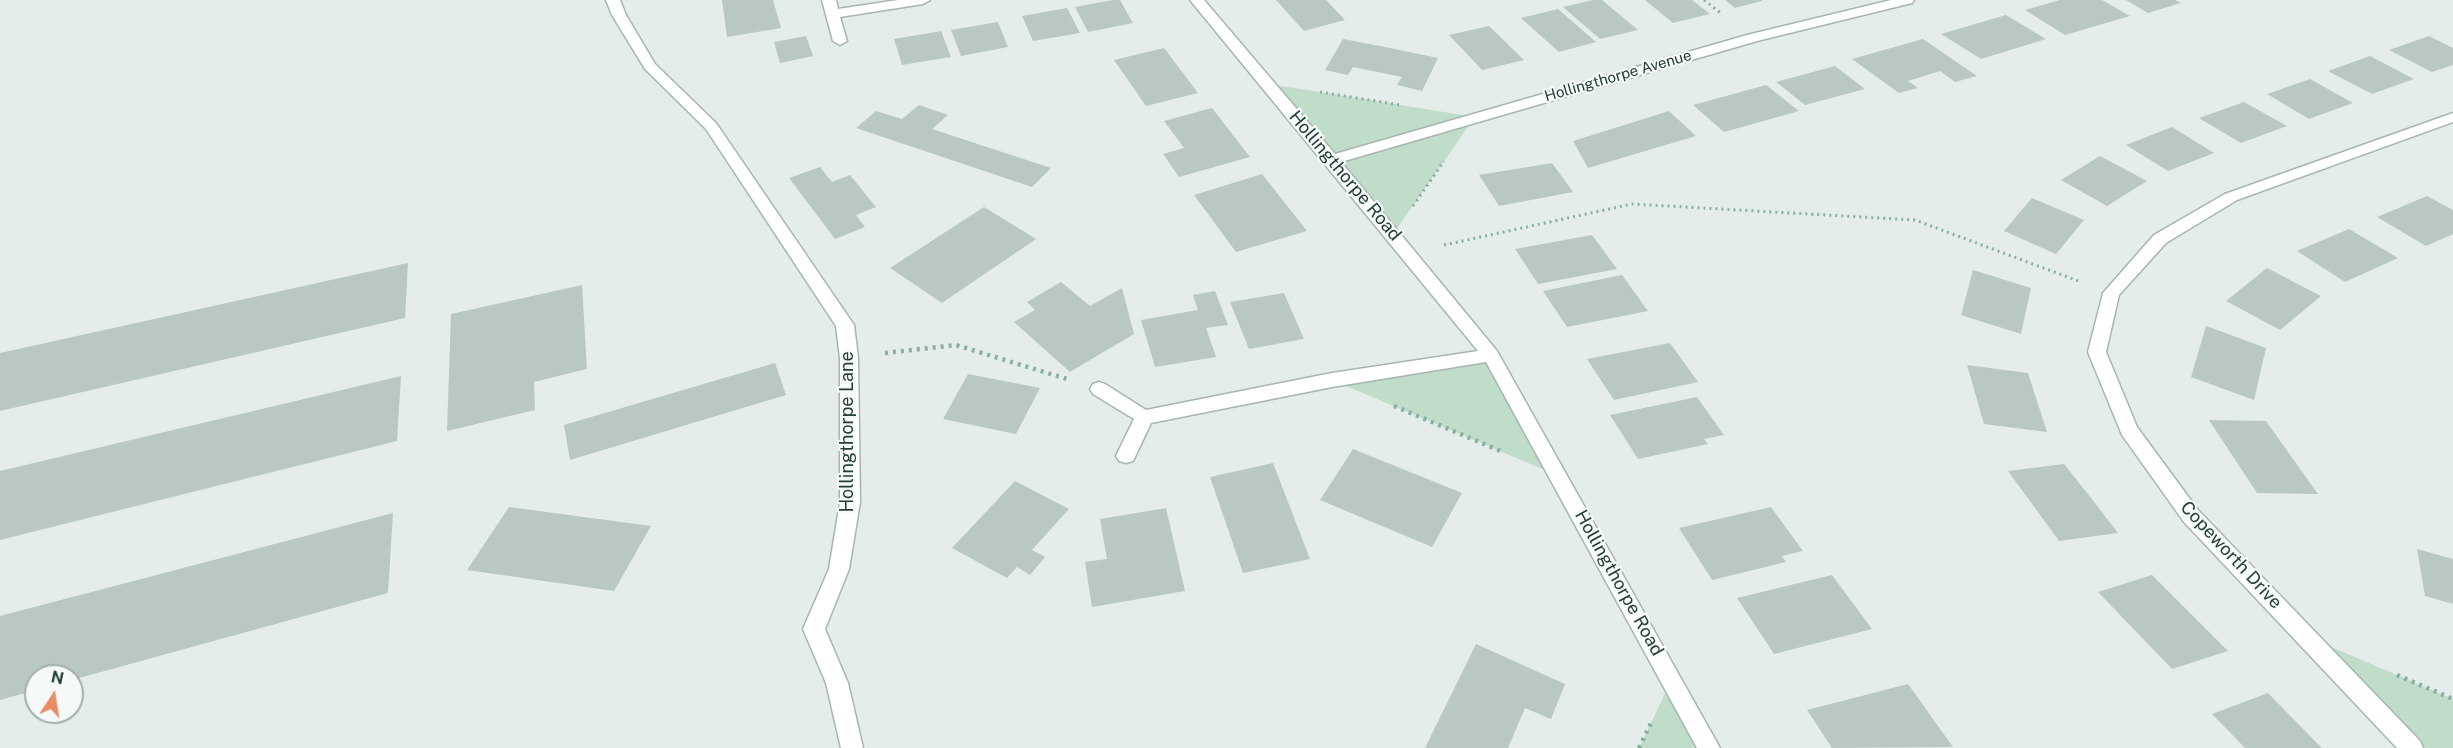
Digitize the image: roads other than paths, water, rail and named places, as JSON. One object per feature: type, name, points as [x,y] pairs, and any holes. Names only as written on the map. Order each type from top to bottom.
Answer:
[{"type":"street","name":"Hollingthorpe Lane","points":[[614,0],[619,15],[650,66],[711,126],[844,325],[849,358],[849,502],[839,569],[814,629],[837,683],[852,748]]},
{"type":"street","points":[[840,41],[831,7],[923,0]]},
{"type":"street","name":"Hollingthorpe Road","points":[[1197,0],[1332,160],[1491,355],[1709,748]]},
{"type":"street","name":"Hollingthorpe Avenue","points":[[1332,160],[1752,38],[1907,0]]},
{"type":"street","name":"Copeworth Drive","points":[[2412,748],[2191,516],[2129,430],[2097,352],[2111,293],[2160,239],[2231,196],[2453,117]]},
{"type":"street","points":[[1100,389],[1144,417],[1332,380],[1491,355]]},
{"type":"street","points":[[1126,456],[1144,417]]}]
